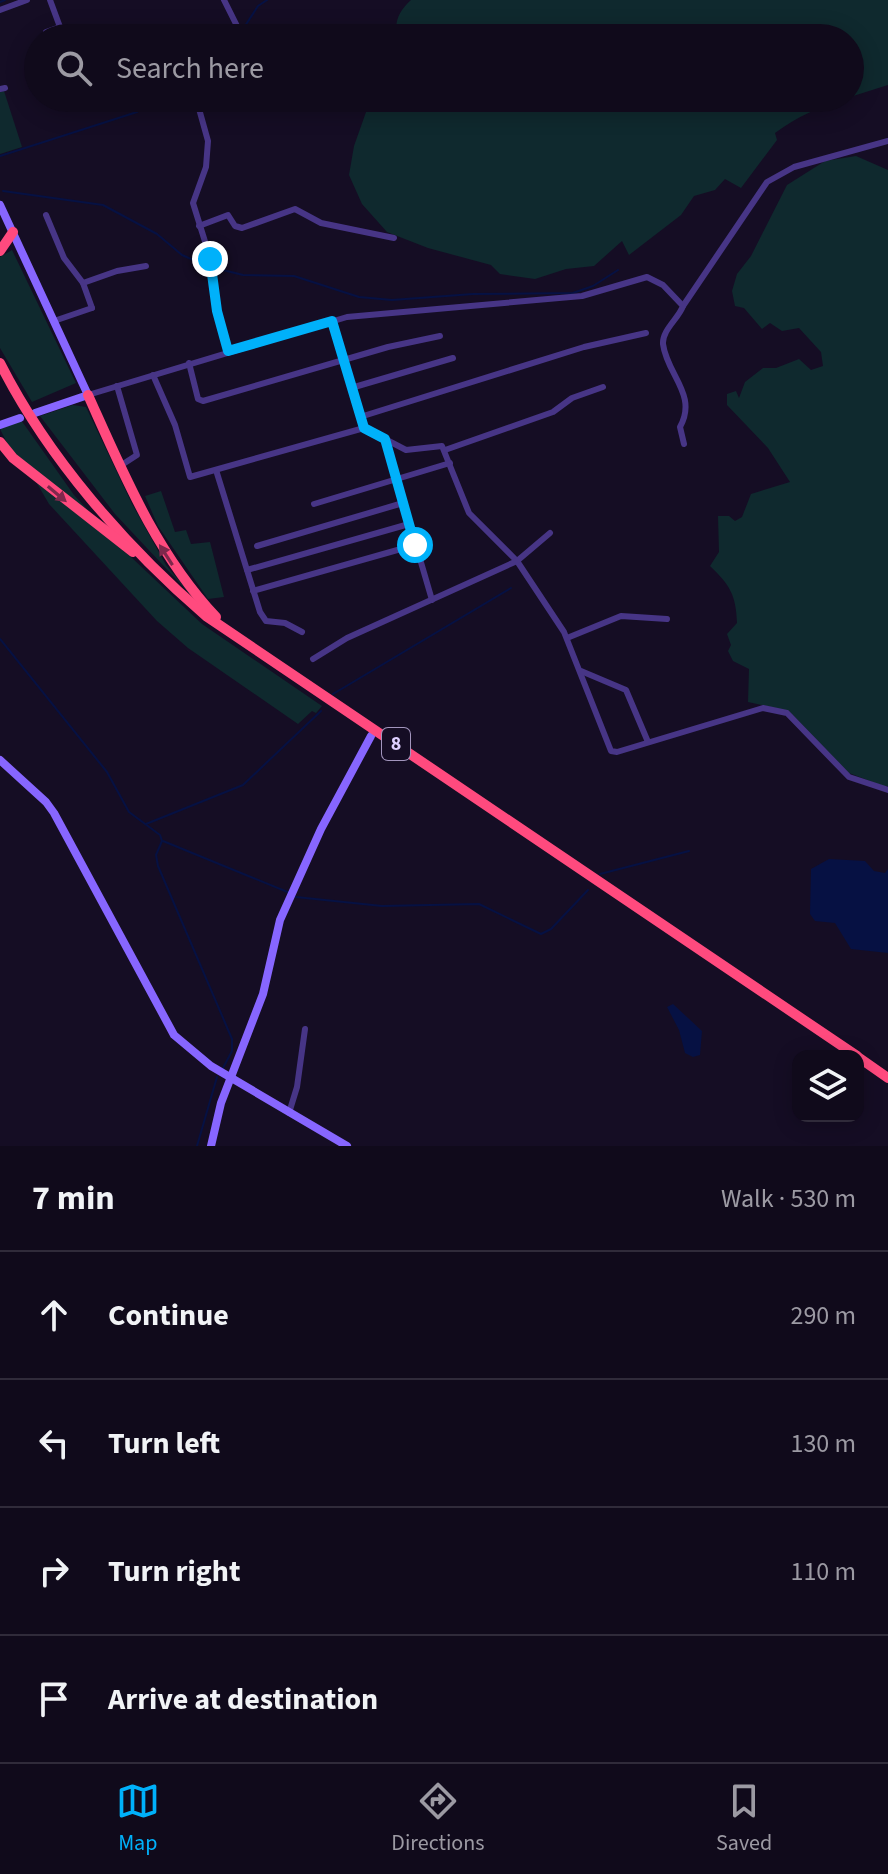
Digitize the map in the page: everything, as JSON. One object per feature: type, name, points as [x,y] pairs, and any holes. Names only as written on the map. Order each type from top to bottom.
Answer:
[{"type":"highway","points":[[0,251],[13,232]]},
{"type":"highway","name":"8","points":[[0,363],[60,457],[120,531],[184,597],[234,636],[848,1050]]},
{"type":"highway","name":"8","points":[[0,375],[56,462],[133,552],[179,601],[203,621],[838,1050]]},
{"type":"highway","points":[[88,395],[148,527],[172,564],[234,636]]},
{"type":"highway","points":[[0,442],[13,458],[133,552]]},
{"type":"highway","name":"8","points":[[864,1061],[888,1078]]},
{"type":"highway","points":[[864,1068],[888,1085]]},
{"type":"street","points":[[0,10],[27,0]]},
{"type":"street","points":[[50,0],[59,24]]},
{"type":"street","points":[[224,0],[236,24]]},
{"type":"street","points":[[200,112],[208,141],[206,167],[193,203],[212,267],[217,311],[228,351]]},
{"type":"street","points":[[684,444],[680,427],[686,416],[687,401],[663,345],[665,335],[683,306],[767,182],[794,167],[888,141]]},
{"type":"street","points":[[0,205],[88,395]]},
{"type":"street","points":[[199,226],[228,215],[235,226],[242,228],[295,209],[321,223],[394,238]]},
{"type":"street","points":[[46,215],[64,258],[83,283],[93,307],[54,321]]},
{"type":"street","points":[[83,283],[117,271],[146,266]]},
{"type":"street","points":[[35,413],[228,351],[332,321],[378,313],[582,296],[647,277],[663,285],[683,306]]},
{"type":"street","points":[[332,321],[364,428],[406,450],[442,446],[469,513],[517,561],[567,638],[605,743],[611,751],[763,708],[787,713],[849,777],[888,790]]},
{"type":"street","points":[[360,417],[584,347],[646,333]]},
{"type":"street","points":[[189,363],[198,399],[203,401],[440,336]]},
{"type":"street","points":[[351,388],[453,358]]},
{"type":"street","points":[[153,375],[175,425],[190,477],[364,428]]},
{"type":"street","points":[[117,386],[136,450],[135,459],[120,466]]},
{"type":"street","points":[[445,450],[553,412],[572,398],[603,387]]},
{"type":"street","points":[[0,425],[20,418]]},
{"type":"street","points":[[385,439],[432,600]]},
{"type":"street","points":[[314,504],[450,463]]},
{"type":"street","points":[[216,470],[253,591],[266,621],[285,623],[302,632]]},
{"type":"street","points":[[257,546],[403,503]]},
{"type":"street","points":[[247,570],[409,524]]},
{"type":"street","points":[[313,659],[347,638],[517,561],[550,533]]},
{"type":"street","points":[[253,591],[415,545]]},
{"type":"street","points":[[567,638],[621,616],[667,619]]},
{"type":"street","points":[[581,671],[626,690],[648,742]]},
{"type":"street","points":[[211,1146],[221,1103],[263,994],[280,920],[321,829],[371,736]]},
{"type":"street","points":[[0,760],[54,813],[174,1035],[191,1052],[231,1079],[347,1146]]},
{"type":"street","points":[[289,1113],[297,1087],[305,1029]]},
{"type":"green space","points":[[411,0],[888,0],[888,85],[864,93],[864,24],[396,24],[403,8]]},
{"type":"green space","points":[[4,91],[22,147],[0,154],[0,92]]},
{"type":"green space","points":[[366,112],[810,112],[775,133],[777,140],[741,188],[725,179],[715,190],[694,196],[681,215],[629,255],[622,241],[594,266],[566,269],[535,279],[500,274],[491,265],[428,248],[387,232],[362,204],[349,175],[354,146]]},
{"type":"green space","points":[[856,156],[888,170],[888,786],[849,773],[789,711],[748,702],[749,669],[733,661],[728,651],[731,645],[727,634],[737,623],[735,605],[727,585],[710,566],[719,552],[718,516],[729,516],[735,521],[742,517],[751,494],[790,482],[768,448],[727,405],[727,394],[736,391],[739,398],[745,382],[763,368],[776,368],[799,359],[811,370],[823,366],[821,352],[799,328],[782,331],[770,323],[762,329],[744,308],[735,306],[732,291],[737,274],[751,256],[787,185],[825,161]]},
{"type":"green space","points":[[12,250],[76,383],[32,402],[0,348],[0,257]]},
{"type":"green space","points":[[73,405],[86,407],[132,504],[166,565],[191,595],[115,514],[40,416]]},
{"type":"green space","points":[[21,420],[74,495],[108,532],[10,449],[0,429]]},
{"type":"green space","points":[[35,480],[131,557],[202,624],[322,706],[298,724],[188,648],[157,621],[49,504]]},
{"type":"green space","points":[[161,491],[175,532],[186,530],[191,544],[210,542],[224,597],[208,599],[158,526],[145,496]]},
{"type":"shaded area","points":[[829,859],[865,861],[874,871],[885,873],[888,869],[888,953],[851,949],[835,923],[815,921],[810,914],[811,869]]},
{"type":"shaded area","points":[[673,1004],[702,1031],[700,1055],[693,1057],[685,1053],[679,1030],[667,1007]]},
{"type":"waterway","points":[[0,2],[5,0]]},
{"type":"waterway","points":[[246,24],[258,6],[267,0]]},
{"type":"waterway","points":[[0,156],[137,112]]},
{"type":"waterway","points":[[3,191],[103,205],[157,234],[182,255],[207,266],[243,275],[294,276],[359,297],[392,300],[473,294],[573,293],[593,286],[618,270]]},
{"type":"waterway","points":[[333,694],[511,588]]},
{"type":"waterway","points":[[0,639],[107,772],[129,812],[160,835],[162,841],[156,855],[158,866],[232,1039],[232,1051],[223,1068]]},
{"type":"waterway","points":[[146,824],[243,785],[321,711]]},
{"type":"waterway","points":[[163,841],[290,893]]},
{"type":"waterway","points":[[600,874],[689,851]]},
{"type":"waterway","points":[[296,897],[382,906],[479,904],[541,934],[551,929],[588,890]]},
{"type":"waterway","points":[[197,1146],[217,1077]]},
{"type":"route","points":[[210,259],[217,311],[228,351],[332,321],[364,428],[385,439],[415,545]]}]
